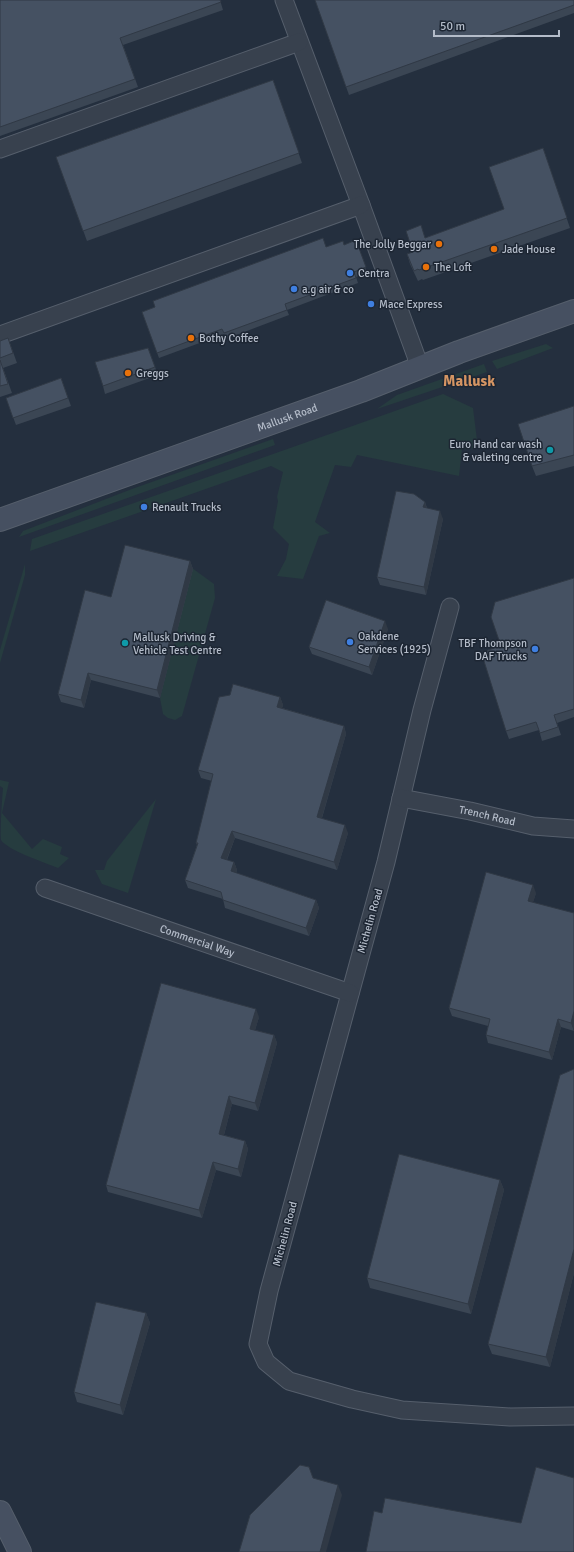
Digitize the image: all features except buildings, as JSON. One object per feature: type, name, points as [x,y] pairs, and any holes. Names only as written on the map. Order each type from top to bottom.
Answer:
[{"type":"main road","name":"Mallusk Road","points":[[0,520],[361,391],[459,352],[574,311]]},
{"type":"main road","points":[[0,1512],[20,1552]]},
{"type":"street","points":[[284,0],[416,356],[418,368]]},
{"type":"street","points":[[0,149],[299,42]]},
{"type":"street","points":[[0,335],[361,205]]},
{"type":"street","name":"Michelin Road","points":[[450,607],[422,710],[386,862],[269,1291],[258,1344],[266,1362],[289,1381],[352,1399],[402,1410],[510,1417],[574,1416]]},
{"type":"street","name":"Trench Road","points":[[401,798],[470,810],[533,826],[574,829]]},
{"type":"street","name":"Commercial Way","points":[[45,888],[350,993]]},
{"type":"green space","points":[[546,344],[553,348],[497,369],[492,361]]},
{"type":"green space","points":[[484,364],[487,372],[377,409],[397,395]]},
{"type":"green space","points":[[443,394],[473,408],[478,448],[462,449],[459,476],[357,455],[351,467],[335,465],[315,522],[330,533],[319,536],[303,579],[277,576],[286,559],[289,544],[273,528],[278,501],[277,497],[283,472],[271,466],[30,551],[32,539]]},
{"type":"green space","points":[[273,439],[275,445],[19,537],[23,531],[132,489]]},
{"type":"green space","points":[[25,564],[25,575],[0,663],[0,650]]},
{"type":"green space","points":[[192,568],[214,584],[215,598],[182,716],[175,720],[168,718],[163,714],[160,698]]},
{"type":"green space","points":[[0,780],[9,782],[2,813],[32,849],[43,839],[62,847],[60,854],[69,858],[58,868],[19,852],[1,840],[1,822],[3,788],[0,786]]},
{"type":"green space","points":[[156,799],[128,893],[102,884],[95,870],[104,870],[107,861]]},
{"type":"place","name":"The Jolly Beggar","points":[[439,244]]},
{"type":"place","name":"Jade House","points":[[494,249]]},
{"type":"place","name":"The Loft","points":[[426,267]]},
{"type":"place","name":"Centra","points":[[350,273]]},
{"type":"place","name":"a.g air & co","points":[[294,289]]},
{"type":"place","name":"Mace Express","points":[[371,304]]},
{"type":"place","name":"Bothy Coffee","points":[[191,338]]},
{"type":"place","name":"Greggs","points":[[128,373]]},
{"type":"place","name":"Euro Hand car wash & valeting centre","points":[[550,450]]},
{"type":"place","name":"Renault Trucks","points":[[144,507]]},
{"type":"place","name":"Oakdene Services (1925)","points":[[350,642]]},
{"type":"place","name":"Mallusk Driving & Vehicle Test Centre","points":[[125,643]]},
{"type":"place","name":"TBF Thompson DAF Trucks","points":[[535,649]]},
{"type":"district","name":"Mallusk","points":[[469,381]]}]
